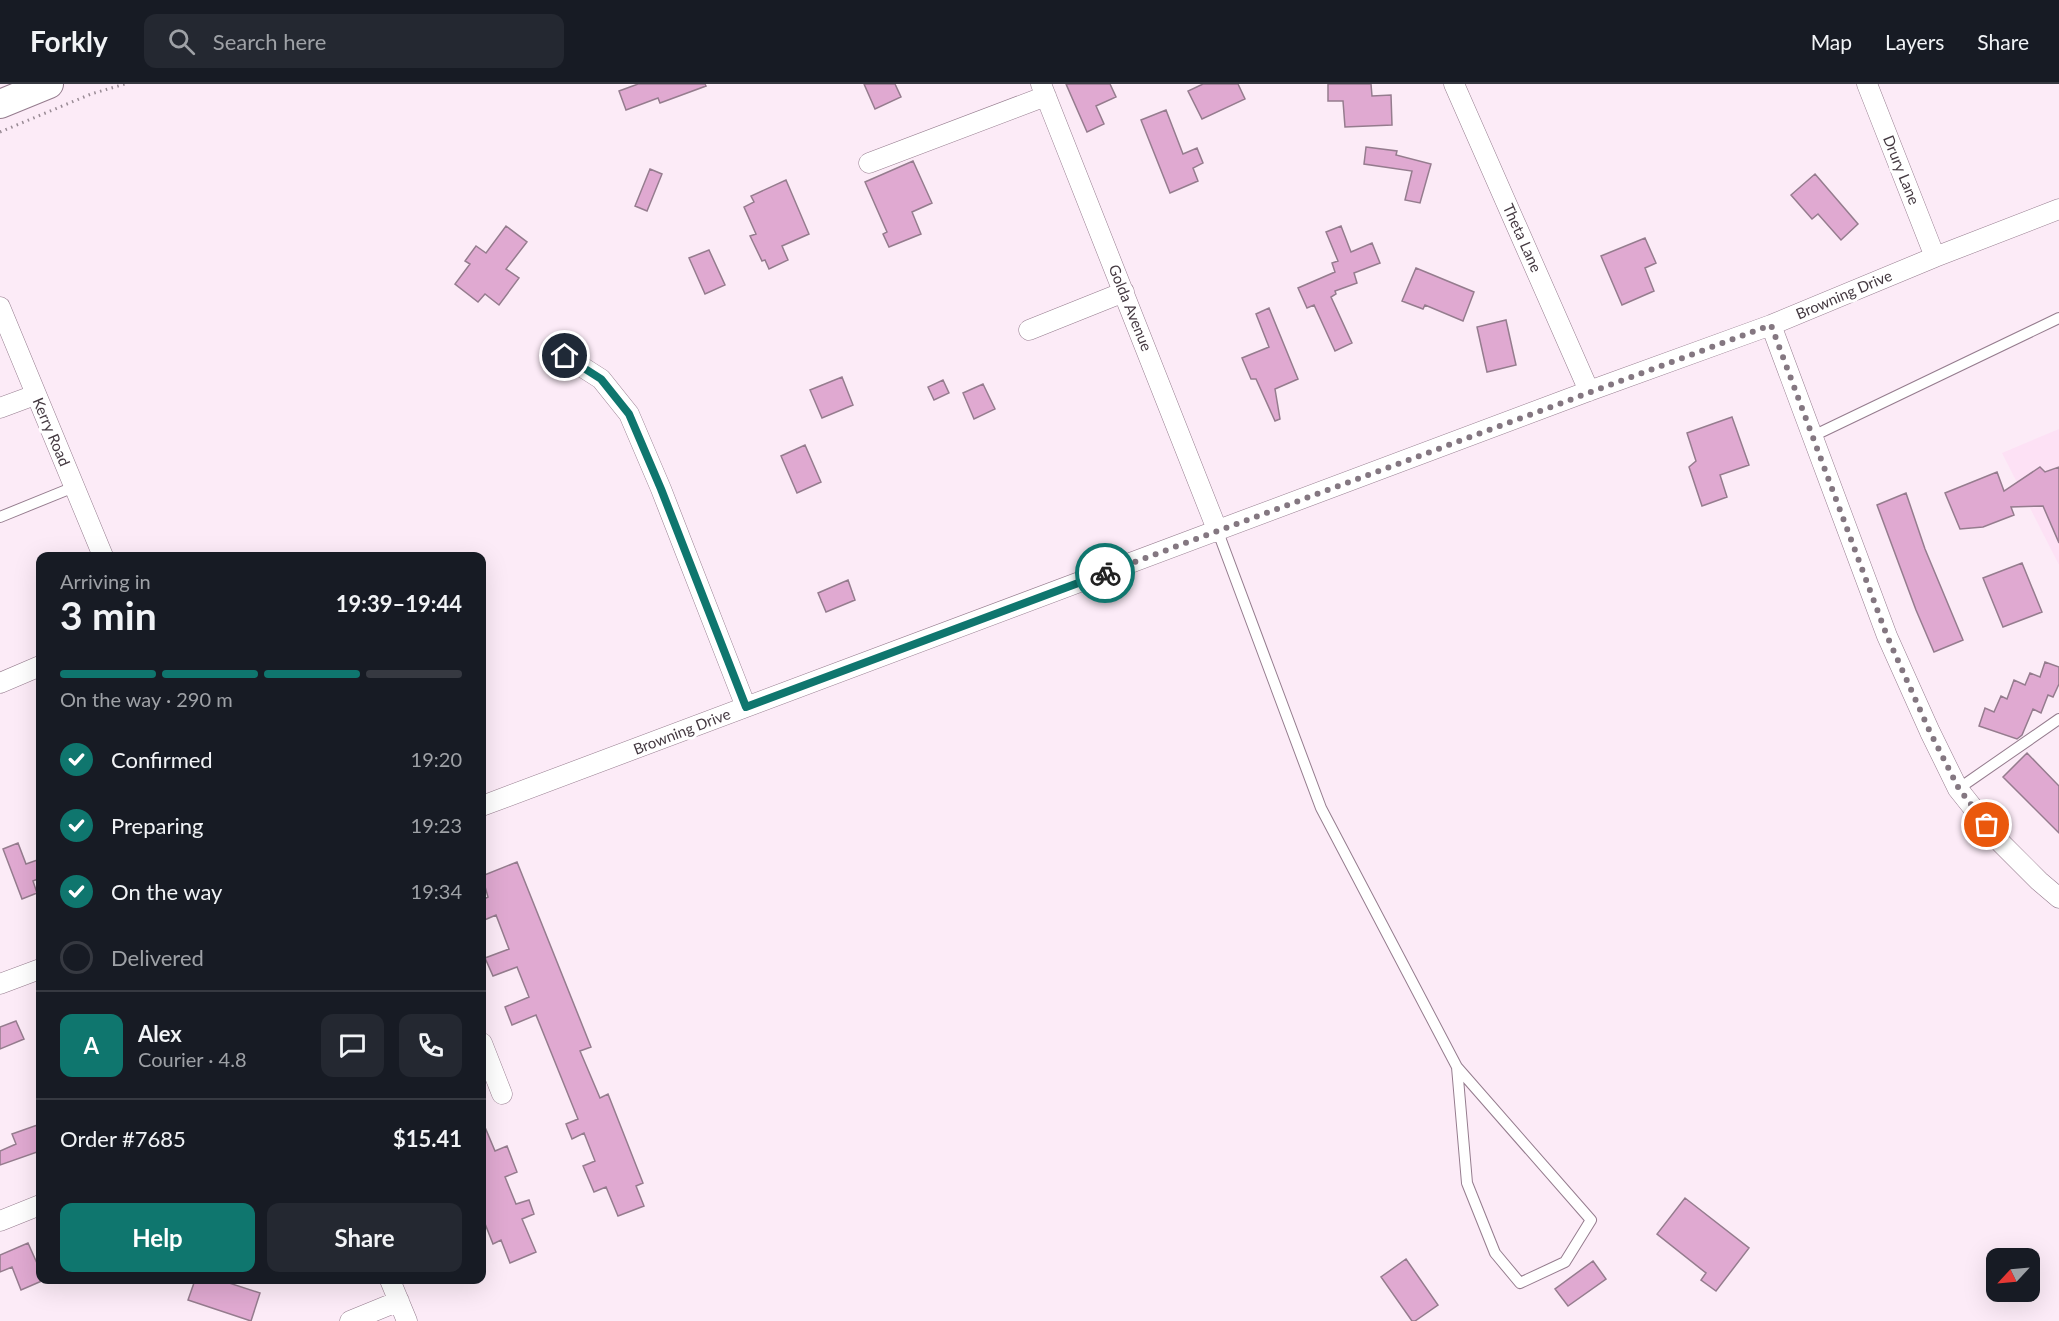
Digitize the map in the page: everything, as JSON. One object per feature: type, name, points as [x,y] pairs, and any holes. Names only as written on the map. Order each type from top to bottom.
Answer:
[{"type":"main road","points":[[0,104],[49,84]]},
{"type":"street","name":"Theta Lane","points":[[1454,84],[1589,391]]},
{"type":"street","name":"Drury Lane","points":[[1868,84],[1935,256]]},
{"type":"street","points":[[869,163],[1044,90]]},
{"type":"street","name":"Golda Avenue","points":[[1044,90],[1218,532]]},
{"type":"street","name":"Browning Drive","points":[[486,804],[1771,325],[1935,256],[2059,209]]},
{"type":"street","points":[[1029,330],[1124,292]]},
{"type":"street","name":"Kerry Road","points":[[0,307],[101,552]]},
{"type":"street","points":[[1771,325],[1887,636],[1930,732],[1959,789],[2001,843],[2059,898]]},
{"type":"street","points":[[565,356],[601,379],[629,414],[661,489],[746,707]]},
{"type":"street","points":[[0,408],[35,395]]},
{"type":"street","points":[[0,683],[36,668]]},
{"type":"street","points":[[0,984],[36,970]]},
{"type":"street","points":[[486,1053],[502,1094]]},
{"type":"street","points":[[0,1221],[36,1207]]},
{"type":"street","points":[[392,1284],[407,1321]]},
{"type":"street","points":[[350,1321],[399,1301]]},
{"type":"lane","points":[[1813,436],[2059,318]]},
{"type":"lane","points":[[0,517],[74,487]]},
{"type":"lane","points":[[1218,532],[1321,808],[1457,1067],[1591,1220],[1565,1262],[1520,1283],[1495,1253],[1467,1184],[1457,1067]]},
{"type":"lane","points":[[1959,789],[2059,719]]},
{"type":"path","points":[[0,132],[91,94],[125,84]]},
{"type":"shaded area","points":[[2059,429],[2059,565],[2002,453]]},
{"type":"building","points":[[638,84],[705,84],[706,86],[660,103],[658,98],[626,110],[619,91]]},
{"type":"building","points":[[864,84],[895,84],[901,97],[875,109]]},
{"type":"building","points":[[1066,84],[1110,84],[1116,97],[1096,106],[1104,124],[1087,132]]},
{"type":"building","points":[[1203,84],[1238,84],[1245,99],[1202,119],[1188,91]]},
{"type":"building","points":[[1328,84],[1371,84],[1372,96],[1391,95],[1392,125],[1345,127],[1343,101],[1328,101]]},
{"type":"building","points":[[1166,110],[1183,154],[1197,148],[1203,163],[1193,168],[1198,181],[1170,193],[1141,120]]},
{"type":"building","points":[[1366,147],[1397,151],[1396,155],[1431,164],[1420,203],[1405,200],[1412,171],[1364,164]]},
{"type":"building","points":[[913,161],[932,203],[912,212],[921,234],[889,247],[883,234],[887,232],[865,182]]},
{"type":"building","points":[[650,169],[662,174],[647,211],[635,206]]},
{"type":"building","points":[[1815,174],[1858,224],[1841,240],[1818,214],[1812,219],[1791,195]]},
{"type":"building","points":[[786,180],[809,234],[782,246],[788,260],[769,269],[765,260],[762,261],[750,236],[756,234],[744,207],[754,202],[751,196]]},
{"type":"building","points":[[506,226],[527,242],[506,269],[519,278],[499,305],[485,294],[478,302],[455,284],[470,264],[465,261],[476,246],[486,253]]},
{"type":"building","points":[[1341,226],[1351,252],[1372,243],[1380,263],[1354,273],[1357,283],[1335,291],[1336,294],[1331,297],[1352,343],[1335,351],[1314,305],[1307,308],[1298,288],[1335,272],[1332,263],[1338,261],[1326,232]]},
{"type":"building","points":[[1645,238],[1656,263],[1645,268],[1654,291],[1622,305],[1601,256]]},
{"type":"building","points":[[709,250],[725,285],[705,294],[689,258]]},
{"type":"building","points":[[1416,268],[1474,292],[1463,321],[1425,305],[1423,309],[1402,301]]},
{"type":"building","points":[[1269,308],[1298,379],[1275,389],[1280,419],[1275,421],[1256,379],[1251,379],[1242,358],[1269,347],[1256,314]]},
{"type":"building","points":[[1506,320],[1516,365],[1487,372],[1477,327]]},
{"type":"building","points":[[842,377],[853,405],[822,418],[810,390]]},
{"type":"building","points":[[943,380],[949,393],[934,400],[928,387]]},
{"type":"building","points":[[983,384],[995,409],[974,419],[963,393]]},
{"type":"building","points":[[1732,417],[1749,465],[1720,475],[1727,497],[1702,506],[1689,467],[1696,461],[1687,433]]},
{"type":"building","points":[[805,445],[821,482],[797,493],[781,456]]},
{"type":"building","points":[[2040,467],[2045,472],[2059,467],[2059,543],[2043,506],[2011,507],[2014,515],[1983,527],[1960,529],[1945,493],[1997,472],[2004,491]]},
{"type":"building","points":[[1906,493],[1925,549],[1963,640],[1934,652],[1877,505]]},
{"type":"building","points":[[2022,563],[2042,612],[2003,627],[1983,578]]},
{"type":"building","points":[[848,580],[855,600],[826,612],[818,593]]},
{"type":"building","points":[[2045,662],[2059,667],[2059,684],[2053,697],[2048,695],[2041,713],[2033,709],[2022,735],[2017,739],[1979,726],[1985,708],[1994,712],[2001,696],[2007,699],[2014,680],[2025,685],[2030,673],[2040,677]]},
{"type":"building","points":[[2027,753],[2059,786],[2059,833],[2003,777]]},
{"type":"building","points":[[18,843],[26,864],[36,860],[36,880],[33,881],[36,893],[22,899],[3,849]]},
{"type":"building","points":[[517,862],[591,1047],[580,1051],[600,1098],[608,1094],[643,1183],[636,1186],[644,1206],[618,1216],[606,1187],[594,1192],[583,1166],[595,1161],[584,1133],[572,1139],[566,1124],[578,1119],[536,1015],[512,1025],[505,1007],[529,997],[517,967],[493,976],[486,960],[486,958],[509,949],[496,915],[486,919],[486,898],[488,897],[486,874]]},
{"type":"building","points":[[16,1021],[24,1039],[0,1049],[0,1027]]},
{"type":"building","points":[[36,1125],[36,1152],[0,1165],[0,1151],[16,1144],[12,1134]]},
{"type":"building","points":[[486,1130],[495,1151],[507,1146],[517,1172],[505,1177],[516,1204],[529,1200],[534,1214],[522,1219],[536,1252],[510,1263],[501,1240],[493,1244],[486,1226]]},
{"type":"building","points":[[1685,1198],[1749,1248],[1716,1291],[1701,1280],[1706,1273],[1657,1234]]},
{"type":"building","points":[[28,1243],[36,1261],[36,1283],[21,1290],[12,1267],[0,1272],[0,1255]]},
{"type":"building","points":[[1406,1259],[1438,1305],[1415,1321],[1412,1321],[1381,1277]]},
{"type":"building","points":[[1593,1261],[1606,1279],[1568,1306],[1555,1289]]},
{"type":"building","points":[[194,1284],[232,1284],[260,1293],[251,1321],[188,1300]]},
{"type":"way so far","points":[[1105,573],[1771,325],[1887,636],[1930,732],[1959,789],[1987,825]]},
{"type":"route","points":[[565,356],[601,379],[629,414],[661,489],[746,707],[1105,573]]}]
